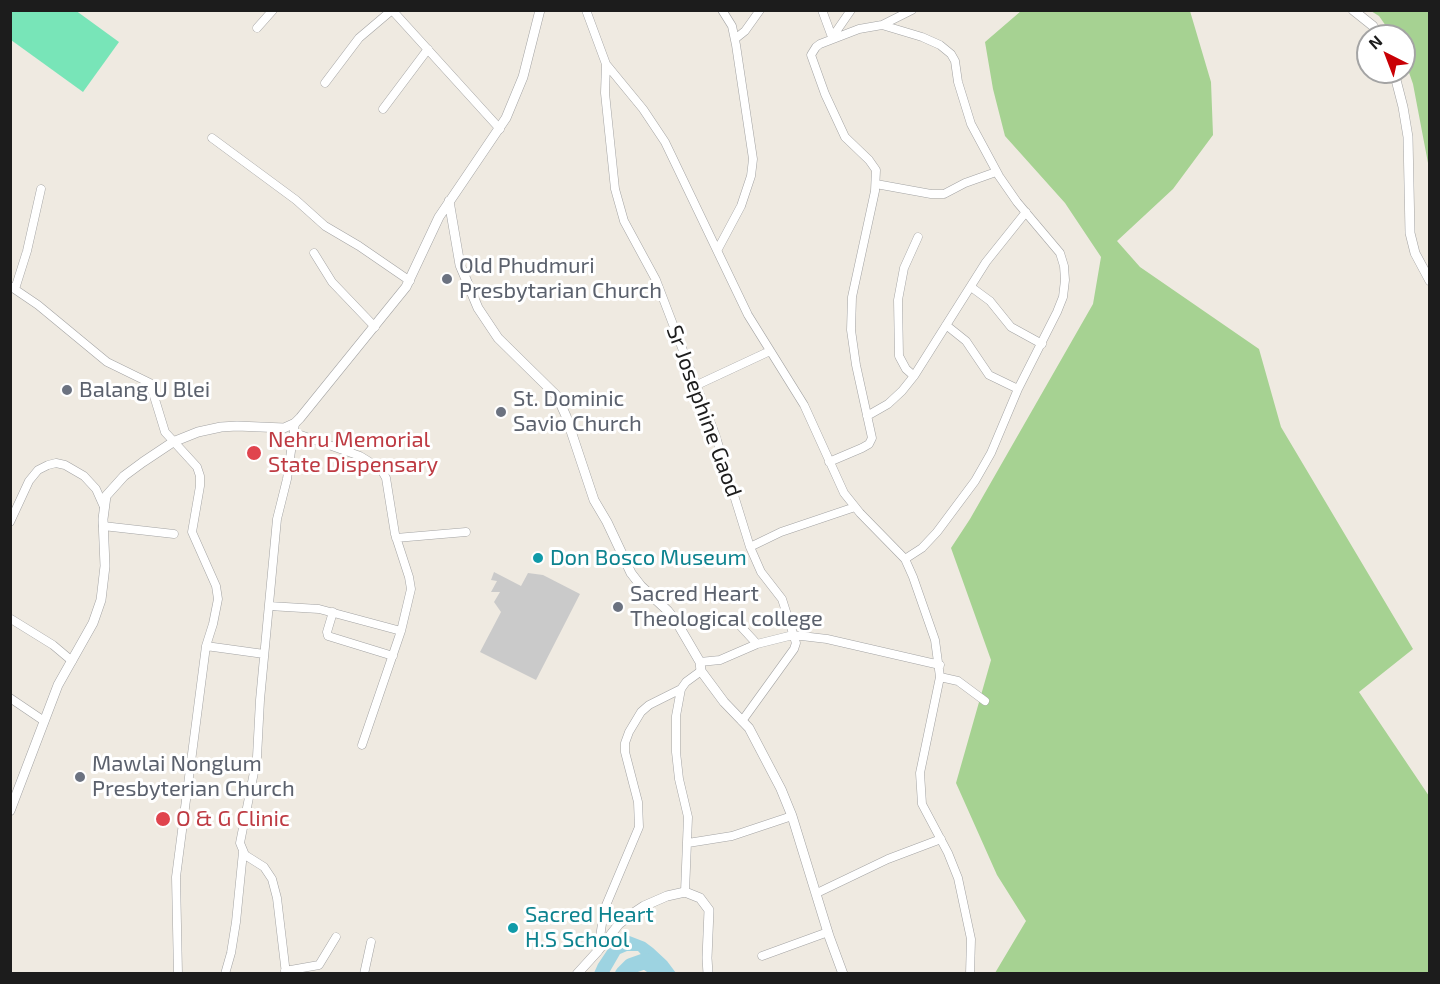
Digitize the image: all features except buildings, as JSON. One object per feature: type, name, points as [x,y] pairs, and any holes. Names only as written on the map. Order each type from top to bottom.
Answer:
[{"type":"street","points":[[257,28],[273,10]]},
{"type":"street","points":[[325,83],[359,38],[392,10],[500,129]]},
{"type":"street","points":[[225,974],[236,922],[243,852],[240,843],[257,757],[277,519],[295,428],[410,281],[449,201],[507,118],[523,77],[540,10]]},
{"type":"street","name":"Sr Josephine Gaod","points":[[586,10],[606,64],[605,93],[615,189],[620,210],[656,280],[697,385],[750,547],[761,572],[782,599],[793,635]]},
{"type":"street","points":[[718,249],[741,206],[751,176],[753,159],[735,39],[732,26],[722,10]]},
{"type":"street","points":[[735,39],[745,31],[760,10]]},
{"type":"street","points":[[822,10],[832,38]]},
{"type":"street","points":[[832,38],[851,10]]},
{"type":"street","points":[[830,462],[869,444],[872,438],[851,330],[852,297],[876,184],[876,170],[872,163],[845,137],[811,54],[816,47],[832,38],[859,29],[882,25],[912,10]]},
{"type":"street","points":[[1353,10],[1370,24]]},
{"type":"street","points":[[882,25],[940,45],[951,54],[956,61],[958,82],[971,124],[996,172],[1060,253],[1064,266],[1063,297],[1018,389],[991,453],[975,481],[931,540],[905,559]]},
{"type":"street","points":[[383,109],[428,49]]},
{"type":"street","points":[[606,64],[643,109],[665,142],[748,315],[804,405],[844,493],[905,559],[913,577],[935,640],[940,665],[940,676],[920,773],[922,804],[958,878],[971,939],[970,974]]},
{"type":"street","points":[[1397,84],[1408,137],[1410,233],[1415,253],[1430,281]]},
{"type":"street","points":[[212,138],[296,200],[325,226],[410,281]]},
{"type":"street","points":[[876,184],[931,194],[944,194],[965,183],[996,172]]},
{"type":"street","points":[[41,189],[27,251],[13,287],[107,362],[150,383],[165,432],[197,467],[200,476],[192,532],[216,586],[218,599],[217,610],[206,645],[176,877],[178,974]]},
{"type":"street","points":[[449,201],[459,265],[478,308],[498,338],[557,396],[594,500],[608,522],[632,573],[641,586],[669,611],[724,702],[749,728],[781,789],[792,816],[843,974]]},
{"type":"street","points":[[867,416],[888,404],[914,376],[986,262],[1026,212]]},
{"type":"street","points":[[914,376],[906,369],[899,356],[898,300],[904,268],[918,237]]},
{"type":"street","points":[[314,253],[332,282],[375,327]]},
{"type":"street","points":[[971,286],[990,301],[1011,327],[1041,344]]},
{"type":"street","points":[[946,325],[966,341],[989,375],[1018,389]]},
{"type":"street","points":[[697,385],[771,351]]},
{"type":"street","points":[[10,811],[58,685],[93,623],[101,600],[105,566],[103,526],[106,496],[124,476],[173,442],[198,432],[221,427],[295,428],[360,456],[381,469],[386,478],[396,538],[411,583],[401,631],[362,746]]},
{"type":"street","points":[[10,522],[29,481],[38,470],[56,463],[65,465],[84,476],[96,489],[104,508]]},
{"type":"street","points":[[750,547],[781,532],[855,507]]},
{"type":"street","points":[[103,526],[174,534]]},
{"type":"street","points":[[396,538],[466,532]]},
{"type":"street","points":[[269,606],[319,609],[401,631]]},
{"type":"street","points":[[333,612],[327,632],[331,639],[393,656]]},
{"type":"street","points":[[11,619],[53,645],[72,661]]},
{"type":"street","points":[[734,619],[758,644]]},
{"type":"street","points":[[742,721],[794,649],[796,643],[793,635]]},
{"type":"street","points":[[597,952],[604,910],[639,827],[638,802],[625,752],[625,743],[628,732],[641,712],[649,705],[681,689],[701,666],[758,644],[793,635],[827,639],[940,665]]},
{"type":"street","points":[[206,645],[264,654]]},
{"type":"street","points":[[940,676],[958,681],[985,701]]},
{"type":"street","points":[[681,689],[676,716],[676,752],[679,779],[688,817],[685,892]]},
{"type":"street","points":[[10,698],[44,721]]},
{"type":"street","points":[[688,843],[732,836],[792,816]]},
{"type":"street","points":[[817,893],[888,859],[941,839]]},
{"type":"street","points":[[243,852],[264,867],[272,879],[277,898],[286,973],[319,965],[336,937]]},
{"type":"street","points":[[578,974],[619,924],[638,910],[667,896],[685,892],[700,898],[709,910],[708,974]]},
{"type":"street","points":[[762,956],[828,932]]},
{"type":"street","points":[[364,974],[371,942]]},
{"type":"shaded area","points":[[494,572],[521,586],[528,573],[543,575],[580,594],[536,680],[480,652],[501,612],[494,602],[500,592],[491,592],[497,581],[491,580]]},
{"type":"green space","points":[[75,10],[119,42],[83,92],[11,40],[12,11]]},
{"type":"green space","points":[[1021,11],[1190,11],[1211,82],[1213,135],[1173,189],[1117,241],[1140,267],[1259,349],[1281,427],[1413,649],[1359,692],[1429,796],[1429,973],[995,973],[1026,921],[997,875],[956,783],[991,660],[951,548],[970,519],[1093,304],[1101,257],[1065,203],[1005,136],[993,89],[985,42]]},
{"type":"green space","points":[[1371,11],[1429,11],[1429,243],[1428,163],[1413,84],[1416,84],[1416,24],[1385,24],[1379,16]]},
{"type":"water","points":[[627,935],[653,948],[676,973],[658,973],[638,951],[627,951],[620,954],[609,973],[594,973],[612,943],[619,937]]},
{"type":"waterway","points":[[623,974],[631,966],[645,961],[664,974]]},
{"type":"place","name":"Old Phudmuri Presbytarian Church","points":[[447,279]]},
{"type":"place","name":"Balang U Blei","points":[[67,390]]},
{"type":"place","name":"St. Dominic Savio Church","points":[[501,412]]},
{"type":"place","name":"Nehru Memorial State Dispensary","points":[[254,453]]},
{"type":"place","name":"Don Bosco Museum","points":[[538,558]]},
{"type":"place","name":"Sacred Heart Theological college","points":[[618,607]]},
{"type":"place","name":"Mawlai Nonglum Presbyterian Church","points":[[80,777]]},
{"type":"place","name":"O & G Clinic","points":[[163,819]]},
{"type":"place","name":"Sacred Heart H.S School","points":[[513,928]]}]
